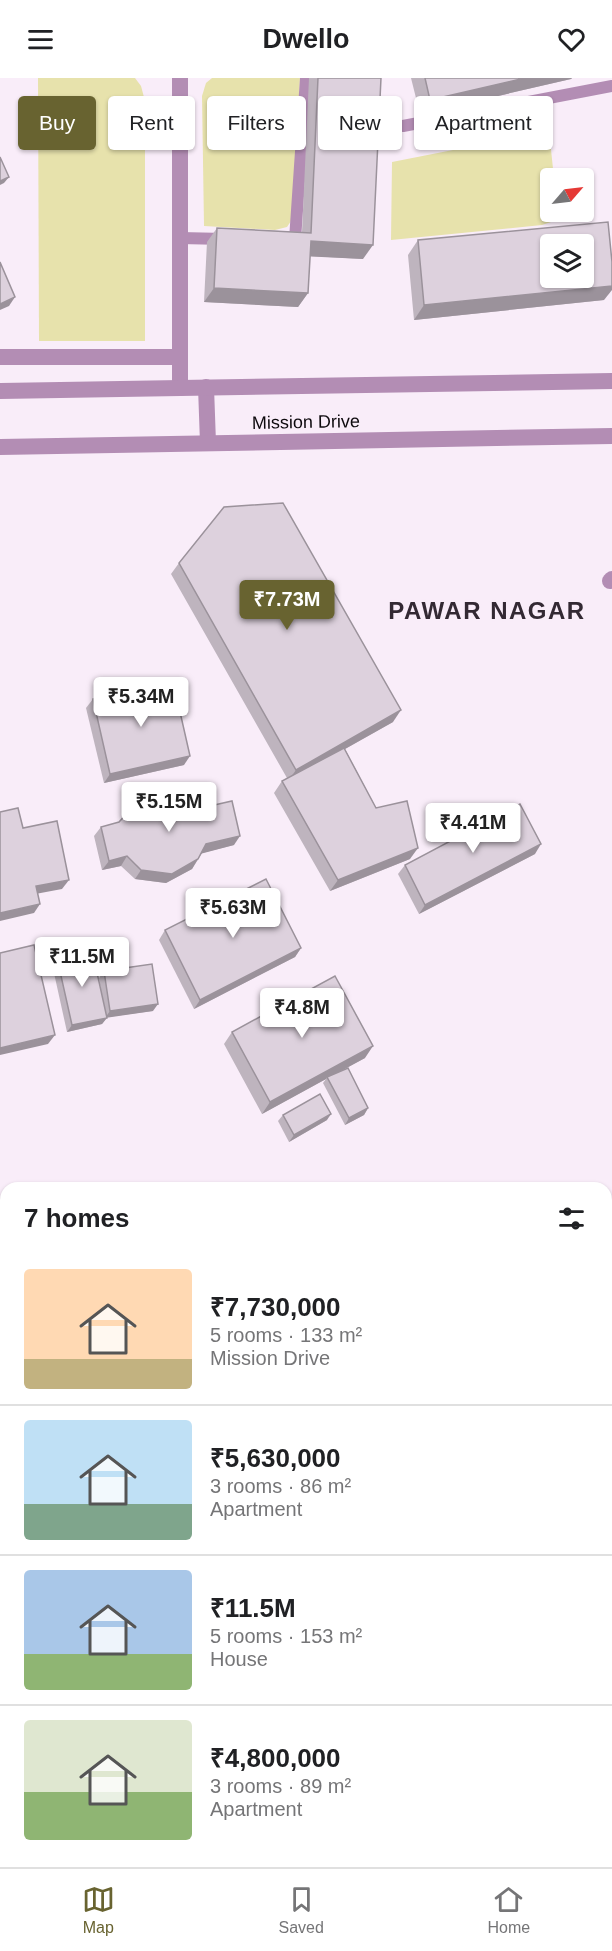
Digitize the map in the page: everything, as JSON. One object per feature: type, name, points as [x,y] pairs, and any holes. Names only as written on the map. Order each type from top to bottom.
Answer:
[{"type":"street","points":[[180,78],[180,388]]},
{"type":"street","points":[[0,357],[180,357]]},
{"type":"street","points":[[611,381],[612,398]]},
{"type":"street","name":"Mission Drive","points":[[0,390],[611,381]]},
{"type":"street","points":[[206,387],[208,443]]},
{"type":"street","name":"Mission Drive","points":[[0,447],[612,436]]},
{"type":"lane","points":[[272,240],[295,240],[306,78]]},
{"type":"lane","points":[[403,126],[612,86]]},
{"type":"lane","points":[[180,238],[237,239]]},
{"type":"shaded area","points":[[38,78],[135,78],[141,86],[144,96],[108,96],[108,150],[145,150],[145,341],[39,341],[38,150],[96,150],[96,96],[38,96]]},
{"type":"shaded area","points":[[212,78],[300,78],[299,96],[207,96],[207,150],[296,150],[293,218],[287,227],[275,230],[204,226],[202,96],[206,83]]},
{"type":"shaded area","points":[[453,150],[551,150],[553,168],[540,168],[540,222],[551,222],[542,225],[391,240],[392,162]]},
{"type":"building","points":[[318,78],[381,78],[380,96],[318,96],[318,150],[378,150],[373,245],[311,241],[308,293],[214,288],[217,228],[311,233]]},
{"type":"building","points":[[425,78],[525,78],[447,96],[429,96]]},
{"type":"building","points":[[0,157],[9,177],[0,181]]},
{"type":"building","points":[[608,222],[612,286],[594,288],[594,234],[540,234],[540,288],[592,288],[424,305],[418,240]]},
{"type":"building","points":[[0,262],[15,297],[0,304]]},
{"type":"building","points":[[283,503],[401,710],[296,770],[179,563],[224,507]]},
{"type":"building","points":[[173,681],[190,756],[110,774],[93,699]]},
{"type":"building","points":[[344,748],[376,808],[407,801],[418,848],[338,880],[282,781]]},
{"type":"building","points":[[153,796],[182,797],[197,809],[232,801],[240,836],[206,844],[198,859],[172,874],[141,870],[127,856],[109,861],[101,827],[119,822],[130,810]]},
{"type":"building","points":[[520,804],[541,844],[425,905],[405,865]]},
{"type":"building","points":[[18,808],[23,828],[57,821],[69,880],[36,886],[40,904],[0,913],[0,812]]},
{"type":"building","points":[[266,879],[301,948],[200,1000],[165,930]]},
{"type":"building","points":[[34,945],[55,1035],[0,1048],[0,953]]},
{"type":"building","points":[[92,950],[107,1018],[72,1025],[57,958]]},
{"type":"building","points":[[152,964],[158,1004],[110,1011],[104,971]]},
{"type":"building","points":[[335,976],[373,1046],[270,1102],[232,1032]]},
{"type":"building","points":[[348,1068],[368,1108],[349,1118],[327,1077]]},
{"type":"building","points":[[320,1094],[331,1114],[294,1135],[283,1115]]},
{"type":"district","name":"PAWAR NAGAR","points":[[487,611]]}]
